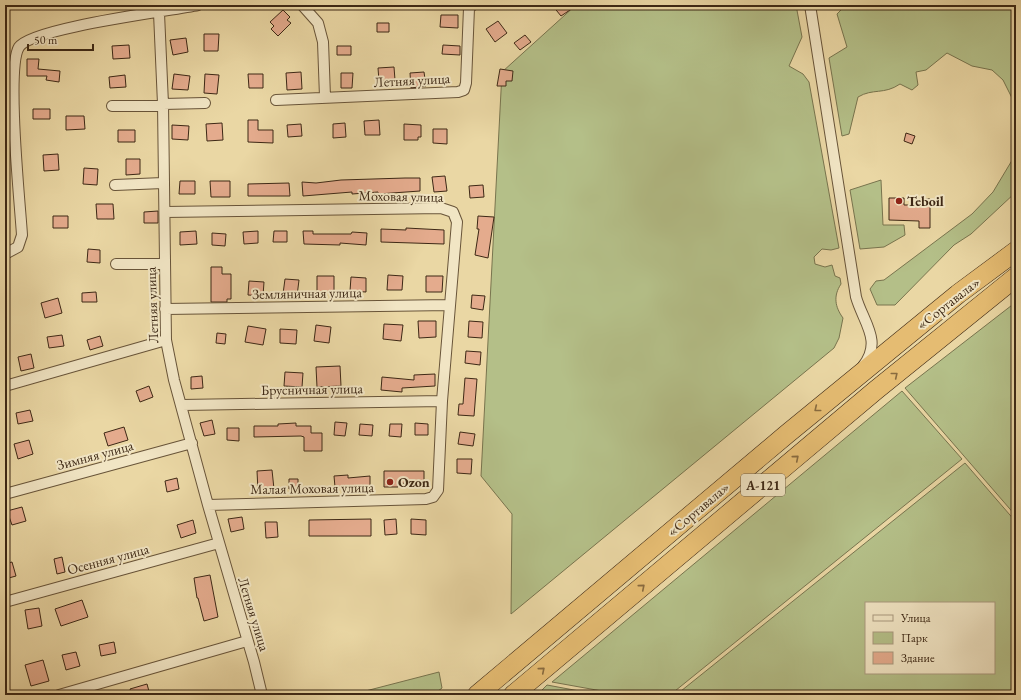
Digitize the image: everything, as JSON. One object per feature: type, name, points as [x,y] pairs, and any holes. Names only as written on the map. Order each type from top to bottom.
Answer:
[{"type":"highway","name":"«Сортавала»","points":[[477,695],[848,384],[958,294],[1016,251]]},
{"type":"highway","name":"«Сортавала»","points":[[512,695],[876,390],[1016,278]]},
{"type":"street","points":[[5,254],[18,247],[22,235],[10,118],[15,57],[19,46],[28,39],[88,23],[159,13],[198,5]]},
{"type":"street","points":[[276,100],[325,97],[323,42],[318,23],[302,5]]},
{"type":"street","points":[[810,5],[855,291],[872,337],[871,350],[867,361],[848,384]]},
{"type":"street","name":"Летняя улица","points":[[325,97],[407,95],[458,92],[464,90],[469,6]]},
{"type":"street","name":"Летняя улица","points":[[159,13],[163,105],[166,340],[208,504],[262,695]]},
{"type":"street","points":[[112,106],[205,103]]},
{"type":"street","points":[[115,185],[163,183]]},
{"type":"street","name":"Моховая улица","points":[[165,212],[441,208],[453,212],[457,222],[442,401],[438,490]]},
{"type":"street","points":[[116,264],[165,264]]},
{"type":"street","name":"Земляничная улица","points":[[165,309],[450,305]]},
{"type":"street","points":[[5,386],[166,340]]},
{"type":"street","name":"Брусничная улица","points":[[182,405],[442,401]]},
{"type":"street","name":"Зимняя улица","points":[[5,494],[192,443]]},
{"type":"street","name":"Малая Моховая улица","points":[[208,504],[426,499],[434,497],[438,490]]},
{"type":"street","name":"Осенняя улица","points":[[5,602],[219,543]]},
{"type":"street","points":[[58,695],[247,641]]},
{"type":"green space","points":[[576,5],[796,5],[802,37],[789,66],[803,74],[809,82],[839,248],[831,250],[822,249],[814,257],[815,264],[825,267],[832,265],[835,276],[840,278],[841,284],[838,288],[836,301],[838,310],[843,318],[839,338],[834,348],[511,614],[512,514],[481,476],[502,72]]},
{"type":"green space","points":[[846,5],[1016,5],[1016,114],[1012,98],[1003,80],[992,70],[972,66],[947,53],[926,70],[916,72],[918,85],[912,90],[900,84],[884,91],[863,94],[858,97],[849,134],[842,136],[829,58],[847,47],[837,14]]},
{"type":"green space","points":[[1014,157],[1016,157],[1016,192],[971,234],[954,245],[895,305],[877,305],[870,289],[876,281],[884,280],[972,214],[993,192]]},
{"type":"green space","points":[[881,180],[883,225],[904,225],[905,235],[884,247],[860,249],[850,190]]},
{"type":"green space","points":[[1016,302],[1016,516],[905,388]]},
{"type":"green space","points":[[902,391],[962,459],[670,695],[624,695],[552,682]]},
{"type":"green space","points":[[965,463],[1016,522],[1016,695],[676,695]]},
{"type":"green space","points":[[439,672],[442,688],[433,695],[350,695]]},
{"type":"green space","points":[[547,685],[601,695],[537,695]]},
{"type":"building","points":[[552,5],[567,5],[570,10],[561,16]]},
{"type":"building","points":[[283,10],[290,17],[287,20],[291,23],[278,36],[271,29],[274,26],[270,22]]},
{"type":"building","points":[[441,15],[458,15],[458,28],[440,27]]},
{"type":"building","points":[[498,21],[507,33],[495,42],[486,29]]},
{"type":"building","points":[[377,23],[389,23],[389,32],[377,32]]},
{"type":"building","points":[[204,34],[219,34],[218,51],[204,51]]},
{"type":"building","points":[[525,35],[531,42],[520,50],[514,43]]},
{"type":"building","points":[[186,38],[188,52],[173,55],[170,40]]},
{"type":"building","points":[[129,45],[130,58],[113,59],[112,46]]},
{"type":"building","points":[[443,45],[460,46],[460,55],[442,54]]},
{"type":"building","points":[[337,46],[351,46],[351,55],[337,55]]},
{"type":"building","points":[[27,59],[39,59],[38,69],[60,71],[59,82],[46,80],[47,76],[27,76]]},
{"type":"building","points":[[394,67],[395,80],[379,81],[378,68]]},
{"type":"building","points":[[500,69],[513,71],[512,81],[506,81],[506,86],[497,86]]},
{"type":"building","points":[[301,72],[302,89],[287,90],[286,73]]},
{"type":"building","points":[[424,72],[426,86],[411,88],[410,73]]},
{"type":"building","points":[[341,73],[353,73],[352,88],[341,88]]},
{"type":"building","points":[[174,74],[190,76],[188,90],[172,89]]},
{"type":"building","points":[[205,74],[219,75],[217,94],[204,93]]},
{"type":"building","points":[[248,74],[263,74],[263,88],[249,88]]},
{"type":"building","points":[[125,75],[126,87],[110,88],[109,77]]},
{"type":"building","points":[[33,109],[50,109],[50,119],[33,119]]},
{"type":"building","points":[[66,116],[84,116],[85,129],[66,130]]},
{"type":"building","points":[[248,120],[258,120],[258,130],[273,130],[273,143],[248,142]]},
{"type":"building","points":[[379,120],[380,135],[365,135],[364,121]]},
{"type":"building","points":[[222,123],[223,140],[207,141],[206,124]]},
{"type":"building","points":[[345,123],[346,137],[333,138],[333,124]]},
{"type":"building","points":[[301,124],[302,136],[288,137],[287,125]]},
{"type":"building","points":[[404,124],[421,125],[421,137],[418,137],[418,140],[404,140]]},
{"type":"building","points":[[172,125],[189,126],[188,140],[172,139]]},
{"type":"building","points":[[433,129],[447,129],[447,144],[433,143]]},
{"type":"building","points":[[118,130],[135,130],[135,142],[118,142]]},
{"type":"building","points":[[906,133],[915,136],[912,144],[904,141]]},
{"type":"building","points":[[58,154],[59,170],[44,171],[43,155]]},
{"type":"building","points":[[126,159],[140,159],[140,174],[126,175]]},
{"type":"building","points":[[84,168],[98,169],[97,185],[83,184]]},
{"type":"building","points":[[445,176],[447,191],[434,192],[432,177]]},
{"type":"building","points":[[420,178],[420,191],[378,194],[378,192],[352,194],[352,192],[303,196],[302,182],[316,183],[341,180]]},
{"type":"building","points":[[180,181],[195,181],[195,194],[179,194]]},
{"type":"building","points":[[210,181],[230,181],[230,197],[211,197]]},
{"type":"building","points":[[289,183],[290,196],[248,196],[248,184]]},
{"type":"building","points":[[483,185],[484,197],[470,198],[469,186]]},
{"type":"building","points":[[889,198],[904,198],[904,205],[918,205],[918,199],[930,199],[930,228],[919,228],[919,221],[889,220]]},
{"type":"building","points":[[96,204],[113,204],[114,219],[97,219]]},
{"type":"building","points":[[158,211],[158,223],[144,223],[144,212]]},
{"type":"building","points":[[53,216],[68,216],[68,228],[53,228]]},
{"type":"building","points":[[478,216],[494,217],[488,258],[475,255],[479,229],[477,229]]},
{"type":"building","points":[[406,228],[444,230],[444,244],[381,242],[381,229],[406,230]]},
{"type":"building","points":[[196,231],[197,244],[180,245],[180,232]]},
{"type":"building","points":[[258,231],[258,243],[244,244],[243,232]]},
{"type":"building","points":[[274,231],[287,231],[287,242],[273,242]]},
{"type":"building","points":[[303,231],[313,231],[313,234],[351,234],[352,232],[367,233],[366,245],[340,243],[340,245],[304,244]]},
{"type":"building","points":[[212,233],[226,234],[225,246],[212,245]]},
{"type":"building","points":[[88,249],[100,250],[100,263],[87,262]]},
{"type":"building","points":[[211,267],[222,267],[222,274],[231,274],[231,299],[227,299],[227,302],[211,302]]},
{"type":"building","points":[[388,275],[403,276],[402,290],[387,290]]},
{"type":"building","points":[[317,276],[334,276],[334,292],[317,292]]},
{"type":"building","points":[[426,276],[443,276],[442,292],[426,292]]},
{"type":"building","points":[[351,277],[366,278],[366,292],[350,291]]},
{"type":"building","points":[[285,279],[299,280],[297,296],[283,294]]},
{"type":"building","points":[[249,281],[264,282],[263,296],[248,295]]},
{"type":"building","points":[[96,292],[97,302],[82,302],[82,293]]},
{"type":"building","points":[[472,295],[485,296],[483,310],[471,308]]},
{"type":"building","points":[[58,298],[62,313],[45,318],[41,303]]},
{"type":"building","points":[[418,321],[436,321],[436,337],[419,338]]},
{"type":"building","points":[[469,321],[483,322],[482,338],[468,337]]},
{"type":"building","points":[[384,324],[403,325],[401,341],[383,339]]},
{"type":"building","points":[[316,325],[331,327],[329,343],[314,341]]},
{"type":"building","points":[[248,326],[266,329],[263,345],[245,342]]},
{"type":"building","points":[[280,329],[297,330],[296,344],[280,343]]},
{"type":"building","points":[[217,333],[226,334],[225,344],[216,343]]},
{"type":"building","points":[[62,335],[64,346],[49,348],[47,337]]},
{"type":"building","points":[[100,336],[103,346],[90,350],[87,340]]},
{"type":"building","points":[[466,351],[481,352],[480,365],[465,363]]},
{"type":"building","points":[[31,354],[34,368],[21,371],[18,357]]},
{"type":"building","points":[[340,366],[341,386],[317,387],[316,367]]},
{"type":"building","points":[[285,372],[303,373],[302,387],[284,386]]},
{"type":"building","points":[[435,374],[435,386],[402,388],[402,392],[381,390],[382,377],[414,380],[414,375]]},
{"type":"building","points":[[202,376],[203,388],[191,389],[191,377]]},
{"type":"building","points":[[465,378],[477,379],[474,416],[458,415],[459,404],[463,404]]},
{"type":"building","points":[[149,386],[153,397],[140,402],[136,391]]},
{"type":"building","points":[[30,410],[33,421],[18,424],[16,413]]},
{"type":"building","points":[[212,420],[215,434],[204,436],[200,423]]},
{"type":"building","points":[[335,422],[347,423],[345,436],[334,435]]},
{"type":"building","points":[[296,423],[296,426],[311,426],[311,433],[322,433],[322,451],[304,451],[304,437],[301,436],[254,437],[254,426],[278,426],[278,424]]},
{"type":"building","points":[[415,423],[428,424],[428,435],[415,435]]},
{"type":"building","points":[[360,424],[373,425],[372,436],[359,435]]},
{"type":"building","points":[[390,424],[402,424],[401,437],[389,436]]},
{"type":"building","points":[[124,427],[128,440],[108,446],[104,433]]},
{"type":"building","points":[[227,428],[239,428],[239,441],[227,440]]},
{"type":"building","points":[[460,432],[475,434],[473,446],[458,444]]},
{"type":"building","points":[[29,440],[33,454],[18,459],[14,444]]},
{"type":"building","points":[[457,459],[472,459],[471,474],[457,473]]},
{"type":"building","points":[[272,470],[274,489],[258,491],[257,471]]},
{"type":"building","points":[[384,471],[424,471],[424,484],[398,483],[398,487],[384,487]]},
{"type":"building","points":[[348,475],[348,478],[370,476],[370,486],[335,487],[334,476]]},
{"type":"building","points":[[177,478],[179,489],[167,492],[165,481]]},
{"type":"building","points":[[289,479],[298,479],[298,489],[289,489]]},
{"type":"building","points":[[22,507],[26,521],[12,525],[7,511]]},
{"type":"building","points":[[242,517],[244,529],[231,532],[228,519]]},
{"type":"building","points":[[371,519],[371,536],[309,536],[309,520]]},
{"type":"building","points":[[396,519],[397,534],[385,535],[384,520]]},
{"type":"building","points":[[411,519],[426,520],[426,535],[411,534]]},
{"type":"building","points":[[193,520],[196,533],[181,538],[177,525]]},
{"type":"building","points":[[265,522],[277,522],[278,537],[266,538]]},
{"type":"building","points":[[62,557],[65,572],[57,574],[54,559]]},
{"type":"building","points":[[12,562],[16,576],[5,579],[5,564]]},
{"type":"building","points":[[210,575],[218,617],[204,621],[197,598],[194,578]]},
{"type":"building","points":[[82,600],[88,617],[61,626],[55,609]]},
{"type":"building","points":[[39,608],[42,626],[28,629],[25,610]]},
{"type":"building","points":[[114,642],[116,653],[101,656],[99,645]]},
{"type":"building","points":[[76,652],[80,666],[66,670],[62,655]]},
{"type":"building","points":[[43,660],[49,681],[31,686],[25,665]]},
{"type":"building","points":[[147,684],[150,695],[132,695],[130,689]]},
{"type":"place","name":"Teboil","points":[[899,201]]},
{"type":"place","name":"Ozon","points":[[390,482]]}]
